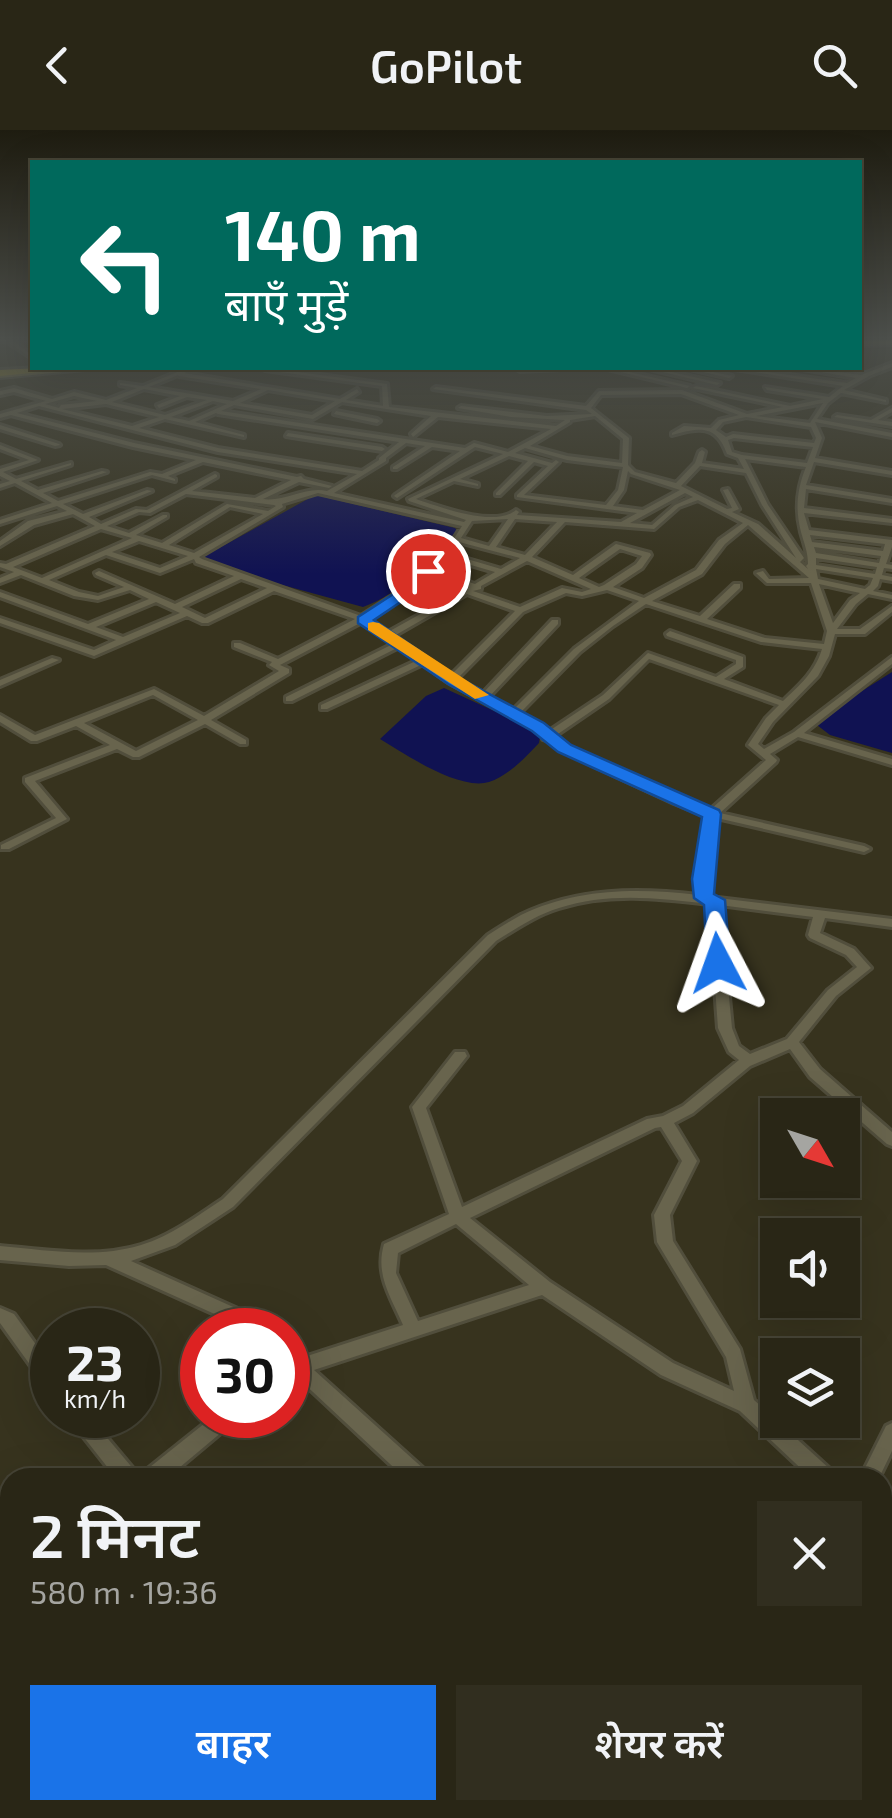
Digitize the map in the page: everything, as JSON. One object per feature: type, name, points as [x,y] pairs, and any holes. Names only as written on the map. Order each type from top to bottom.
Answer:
[{"type":"street","points":[[25,417],[469,522],[512,517],[654,526],[677,506],[699,496]]},
{"type":"street","points":[[92,417],[219,449],[364,473]]},
{"type":"street","points":[[92,440],[164,417],[240,435]]},
{"type":"street","points":[[190,423],[206,417]]},
{"type":"street","points":[[242,417],[409,438],[463,450]]},
{"type":"street","points":[[358,417],[378,421]]},
{"type":"street","points":[[276,503],[332,490],[364,473],[434,417]]},
{"type":"street","points":[[453,417],[558,428]]},
{"type":"street","points":[[545,417],[568,421]]},
{"type":"street","points":[[410,500],[578,417]]},
{"type":"street","points":[[598,417],[626,438],[621,490],[609,506]]},
{"type":"street","points":[[713,430],[721,421],[743,417]]},
{"type":"street","points":[[757,417],[814,421],[892,435]]},
{"type":"street","points":[[814,421],[817,417]]},
{"type":"street","points":[[814,421],[843,417],[892,424]]},
{"type":"street","points":[[874,420],[880,417]]},
{"type":"street","points":[[814,421],[820,433],[802,487],[800,510],[812,570],[831,631]]},
{"type":"street","points":[[161,476],[206,458],[268,422]]},
{"type":"street","points":[[304,425],[288,435],[382,448]]},
{"type":"street","points":[[0,427],[57,445]]},
{"type":"street","points":[[674,434],[684,428],[713,430],[725,439],[729,453],[741,457],[812,455],[887,463]]},
{"type":"street","points":[[725,439],[733,436],[892,473]]},
{"type":"street","points":[[304,437],[298,442],[341,448]]},
{"type":"street","points":[[394,468],[431,445]]},
{"type":"street","points":[[469,522],[393,496],[444,469],[445,462],[474,446],[553,465]]},
{"type":"street","points":[[523,446],[625,468],[699,496],[748,522],[796,562],[892,596]]},
{"type":"street","points":[[0,447],[35,460],[0,472]]},
{"type":"street","points":[[0,457],[15,452]]},
{"type":"street","points":[[622,524],[680,489],[702,452]]},
{"type":"street","points":[[562,456],[518,496],[644,512]]},
{"type":"street","points":[[741,457],[800,558],[796,562]]},
{"type":"street","points":[[498,494],[533,459]]},
{"type":"street","points":[[0,486],[69,464]]},
{"type":"street","points":[[698,464],[747,471]]},
{"type":"street","points":[[258,500],[322,466]]},
{"type":"street","points":[[0,472],[100,526],[195,556],[364,620],[451,680],[538,727],[546,737],[597,765],[712,814],[864,850]]},
{"type":"street","points":[[36,493],[104,472]]},
{"type":"street","points":[[0,522],[152,473],[173,480]]},
{"type":"street","points":[[3,566],[138,510],[148,512],[215,476]]},
{"type":"street","points":[[453,479],[476,485]]},
{"type":"street","points":[[802,487],[892,501]]},
{"type":"street","points":[[726,490],[736,509],[728,511]]},
{"type":"street","points":[[83,517],[150,491]]},
{"type":"street","points":[[107,553],[160,571],[195,556],[264,512],[281,506],[182,492]]},
{"type":"street","points":[[491,549],[529,499]]},
{"type":"street","points":[[164,545],[229,504],[264,512]]},
{"type":"street","points":[[0,510],[13,517]]},
{"type":"street","points":[[800,510],[892,521]]},
{"type":"street","points":[[0,544],[31,523],[73,512]]},
{"type":"street","points":[[40,581],[107,553],[165,516]]},
{"type":"street","points":[[388,636],[527,558],[562,521]]},
{"type":"street","points":[[80,724],[136,756],[202,722],[286,671],[274,665],[364,620],[409,590],[459,540],[469,522]]},
{"type":"street","points":[[513,715],[619,616],[699,572],[722,542],[748,522]]},
{"type":"street","points":[[750,1061],[734,1049],[724,1028],[709,899],[706,841],[712,814],[772,760],[753,745],[784,704],[814,676],[831,631],[853,602],[869,590],[887,561],[891,542],[806,532]]},
{"type":"street","points":[[459,540],[527,558],[572,579],[764,640],[827,648]]},
{"type":"street","points":[[808,544],[887,561]]},
{"type":"street","points":[[451,680],[520,610],[566,590],[582,594],[603,588],[639,566],[647,555],[620,546],[572,579]]},
{"type":"street","points":[[450,556],[502,572]]},
{"type":"street","points":[[760,573],[764,580],[773,582],[812,570],[887,561]]},
{"type":"street","points":[[3,566],[98,598],[129,588]]},
{"type":"street","points":[[812,570],[892,578]]},
{"type":"street","points":[[428,571],[478,587]]},
{"type":"street","points":[[0,581],[20,572]]},
{"type":"street","points":[[99,573],[205,622],[273,588]]},
{"type":"street","points":[[174,608],[240,576]]},
{"type":"street","points":[[703,618],[737,586]]},
{"type":"street","points":[[468,592],[520,610]]},
{"type":"street","points":[[0,594],[123,640]]},
{"type":"street","points":[[89,627],[153,600]]},
{"type":"street","points":[[831,631],[862,632],[892,608]]},
{"type":"street","points":[[0,620],[89,653],[186,613]]},
{"type":"street","points":[[484,696],[555,622]]},
{"type":"street","points":[[670,634],[740,659],[740,666],[717,680]]},
{"type":"street","points":[[289,700],[399,644]]},
{"type":"street","points":[[237,645],[280,662]]},
{"type":"street","points":[[546,737],[606,697],[648,656],[784,704]]},
{"type":"street","points":[[0,683],[55,660]]},
{"type":"street","points":[[765,752],[797,734],[892,660]]},
{"type":"street","points":[[324,707],[423,661]]},
{"type":"street","points":[[0,718],[34,740],[154,692],[244,742]]},
{"type":"street","points":[[797,734],[892,762]]},
{"type":"street","points":[[5,846],[62,819],[29,780],[118,746]]},
{"type":"street","points":[[0,1253],[111,1260],[148,1252],[186,1234],[228,1202],[470,959],[511,924],[602,893],[648,892],[892,923]]},
{"type":"street","points":[[414,1328],[388,1273],[390,1250],[652,1124],[666,1123],[750,1061],[792,1042],[832,992],[866,968],[850,952],[814,935],[820,913]]},
{"type":"street","points":[[792,1042],[815,1073],[892,1140]]},
{"type":"street","points":[[460,1056],[420,1107],[458,1216],[544,1287],[667,1369],[746,1405],[814,1468]]},
{"type":"street","points":[[666,1123],[690,1161],[662,1215],[665,1242],[734,1355],[746,1405]]},
{"type":"street","points":[[111,1260],[218,1308]]},
{"type":"street","points":[[310,1360],[544,1287]]},
{"type":"street","points":[[0,1315],[8,1319],[30,1350]]},
{"type":"street","points":[[310,1383],[408,1468]]},
{"type":"street","points":[[874,1468],[892,1432]]},
{"type":"street","points":[[96,1438],[120,1468]]},
{"type":"street","points":[[164,1468],[201,1438]]},
{"type":"shaded area","points":[[315,495],[455,528],[459,533],[402,585],[363,607],[227,570],[203,557]]},
{"type":"shaded area","points":[[892,672],[892,753],[830,735],[813,722]]},
{"type":"shaded area","points":[[444,688],[531,728],[540,736],[539,743],[503,775],[477,783],[433,770],[380,739],[426,696]]},
{"type":"slow traffic","points":[[373,627],[481,695]]},
{"type":"route","points":[[428,571],[409,590],[364,620],[454,681],[538,727],[565,748],[712,814],[703,879],[704,898],[714,900],[718,963]]}]
